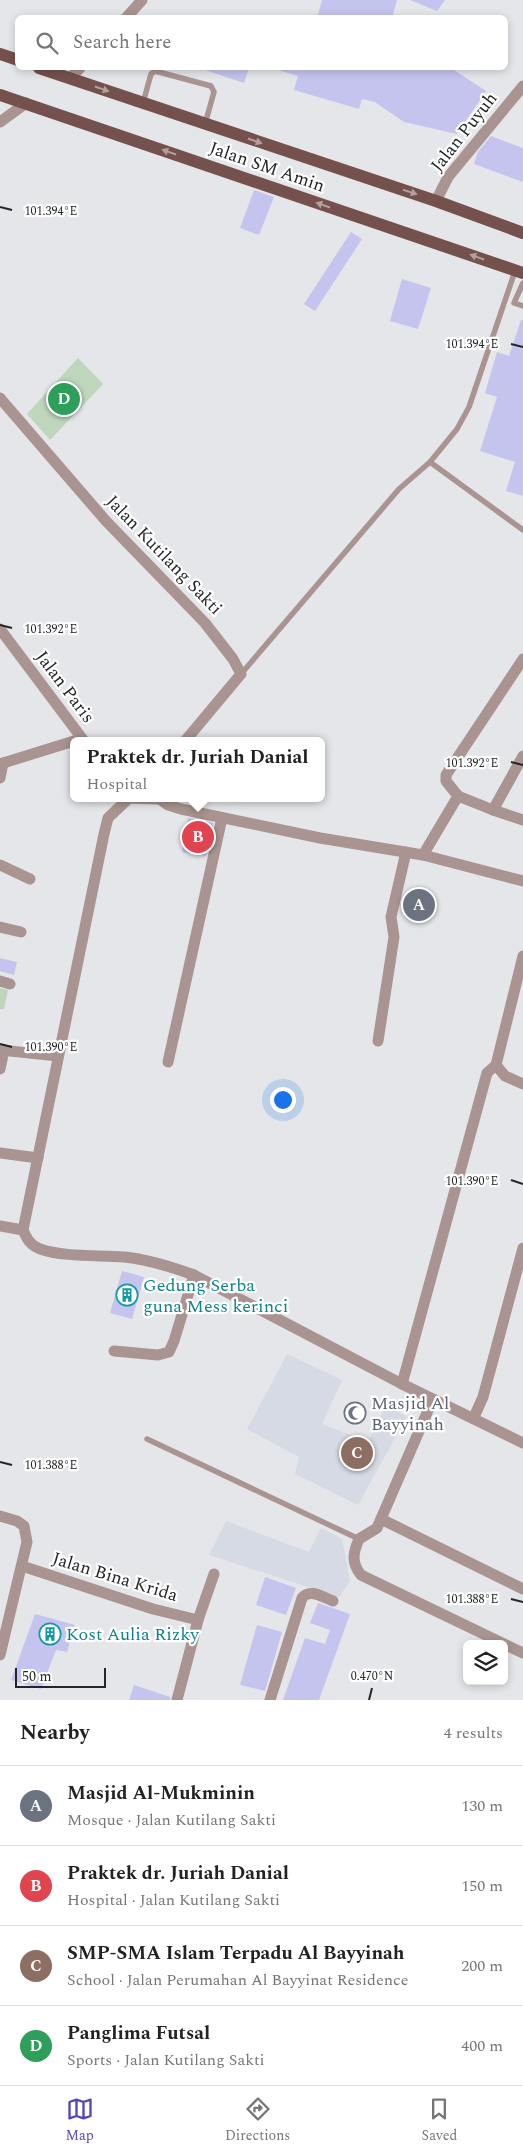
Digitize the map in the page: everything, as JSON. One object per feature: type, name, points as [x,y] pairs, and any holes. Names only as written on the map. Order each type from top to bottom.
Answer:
[{"type":"main road","points":[[0,54],[15,59]]},
{"type":"main road","name":"Jalan SM Amin","points":[[45,70],[436,201],[523,233]]},
{"type":"main road","name":"Jalan SM Amin","points":[[0,95],[519,272]]},
{"type":"street","points":[[129,15],[142,0]]},
{"type":"street","points":[[70,78],[78,70]]},
{"type":"street","name":"Jalan Puyuh","points":[[436,201],[448,176],[523,86]]},
{"type":"street","points":[[0,122],[26,103]]},
{"type":"street","name":"Jalan Kutilang Sakti","points":[[0,398],[106,521],[205,623],[233,659],[241,674]]},
{"type":"street","name":"Jalan Paris","points":[[0,630],[77,737]]},
{"type":"street","points":[[523,659],[446,774],[446,781],[458,796],[523,820]]},
{"type":"street","points":[[188,737],[241,674]]},
{"type":"street","points":[[0,778],[1,764],[70,743]]},
{"type":"street","points":[[493,810],[523,756]]},
{"type":"street","points":[[423,855],[458,796]]},
{"type":"street","points":[[123,802],[108,818],[23,1230],[28,1242],[45,1250],[126,1257],[159,1264],[194,1275],[402,1384],[474,1417],[523,1443]]},
{"type":"street","points":[[165,802],[181,809],[222,818],[320,838],[423,855],[523,881]]},
{"type":"street","points":[[168,1062],[222,818]]},
{"type":"street","points":[[378,1041],[394,937],[391,917],[406,852]]},
{"type":"street","points":[[0,865],[30,879]]},
{"type":"street","points":[[0,927],[21,932]]},
{"type":"street","points":[[402,1384],[487,1073],[496,1065],[513,1004],[523,956]]},
{"type":"street","points":[[0,1069],[2,1050],[58,1056]]},
{"type":"street","points":[[496,1065],[505,1076],[523,1084]]},
{"type":"street","points":[[0,1153],[38,1158]]},
{"type":"street","points":[[0,1226],[23,1230]]},
{"type":"street","points":[[474,1417],[483,1397],[523,1248]]},
{"type":"street","points":[[114,1350],[158,1355],[169,1352],[194,1275]]},
{"type":"street","points":[[432,1399],[377,1528],[358,1539],[353,1553],[354,1565],[361,1574],[523,1653]]},
{"type":"street","points":[[0,1516],[17,1521],[24,1526],[27,1542],[0,1655]]},
{"type":"street","points":[[381,1519],[523,1589]]},
{"type":"street","name":"Jalan Bina Krida","points":[[22,1566],[135,1603],[198,1620]]},
{"type":"street","points":[[177,1700],[198,1620],[214,1574]]},
{"type":"street","points":[[270,1700],[302,1598],[311,1592],[333,1601]]},
{"type":"lane","points":[[143,103],[151,74],[155,71],[211,86],[214,92],[204,124]]},
{"type":"lane","points":[[241,674],[399,490],[430,462],[457,429],[469,407],[519,272]]},
{"type":"lane","points":[[523,283],[514,303],[523,306]]},
{"type":"lane","points":[[430,462],[523,530]]},
{"type":"lane","points":[[147,1439],[358,1539]]},
{"type":"shaded area","points":[[287,1354],[342,1380],[322,1424],[368,1442],[385,1407],[407,1416],[358,1505],[295,1474],[299,1457],[247,1429]]},
{"type":"shaded area","points":[[226,1521],[309,1552],[321,1528],[342,1539],[350,1581],[339,1597],[209,1555]]},
{"type":"green space","points":[[78,358],[103,384],[50,440],[27,414]]},
{"type":"green space","points":[[0,988],[8,990],[4,1009],[0,1009]]},
{"type":"building","points":[[322,0],[397,0],[393,15],[318,15]]},
{"type":"building","points":[[410,0],[445,0],[437,11]]},
{"type":"building","points":[[205,70],[248,70],[244,83]]},
{"type":"building","points":[[278,70],[454,70],[486,91],[457,134],[404,122],[375,102],[362,99],[359,109],[294,90],[298,76]]},
{"type":"building","points":[[491,136],[523,148],[523,182],[474,164],[478,152]]},
{"type":"building","points":[[254,190],[274,197],[259,235],[240,228]]},
{"type":"building","points":[[351,232],[362,239],[315,311],[304,304]]},
{"type":"building","points":[[402,279],[431,288],[418,329],[390,321]]},
{"type":"building","points":[[521,320],[523,320],[523,496],[506,491],[515,462],[480,451],[497,397],[485,393],[497,352],[509,356]]},
{"type":"building","points":[[188,818],[213,823],[206,856],[182,852]]},
{"type":"building","points":[[0,958],[17,962],[14,975],[0,971]]},
{"type":"building","name":"Gedung Serba guna Mess kerinci","points":[[122,1271],[144,1277],[132,1319],[110,1313]]},
{"type":"building","points":[[265,1577],[296,1588],[286,1615],[256,1605]]},
{"type":"building","points":[[318,1603],[350,1614],[319,1700],[283,1700],[305,1638],[325,1644],[330,1630],[310,1623]]},
{"type":"building","points":[[35,1614],[75,1625],[67,1652],[56,1650],[41,1689],[11,1680]]},
{"type":"building","points":[[257,1625],[282,1632],[265,1691],[240,1685]]},
{"type":"building","points":[[134,1685],[170,1697],[170,1700],[129,1700]]},
{"type":"place","name":"Panglima Futsal","points":[[64,399]]},
{"type":"place","name":"Praktek dr. Juriah Danial","points":[[198,837]]},
{"type":"place","name":"Masjid Al-Mukminin","points":[[419,905]]},
{"type":"place","name":"Gedung Serba guna Mess kerinci","points":[[127,1295]]},
{"type":"place","name":"Masjid Al Bayyinah","points":[[355,1413]]},
{"type":"place","name":"SMP-SMA Islam Terpadu Al Bayyinah","points":[[357,1453]]},
{"type":"place","name":"Kost Aulia Rizky","points":[[50,1634]]}]
